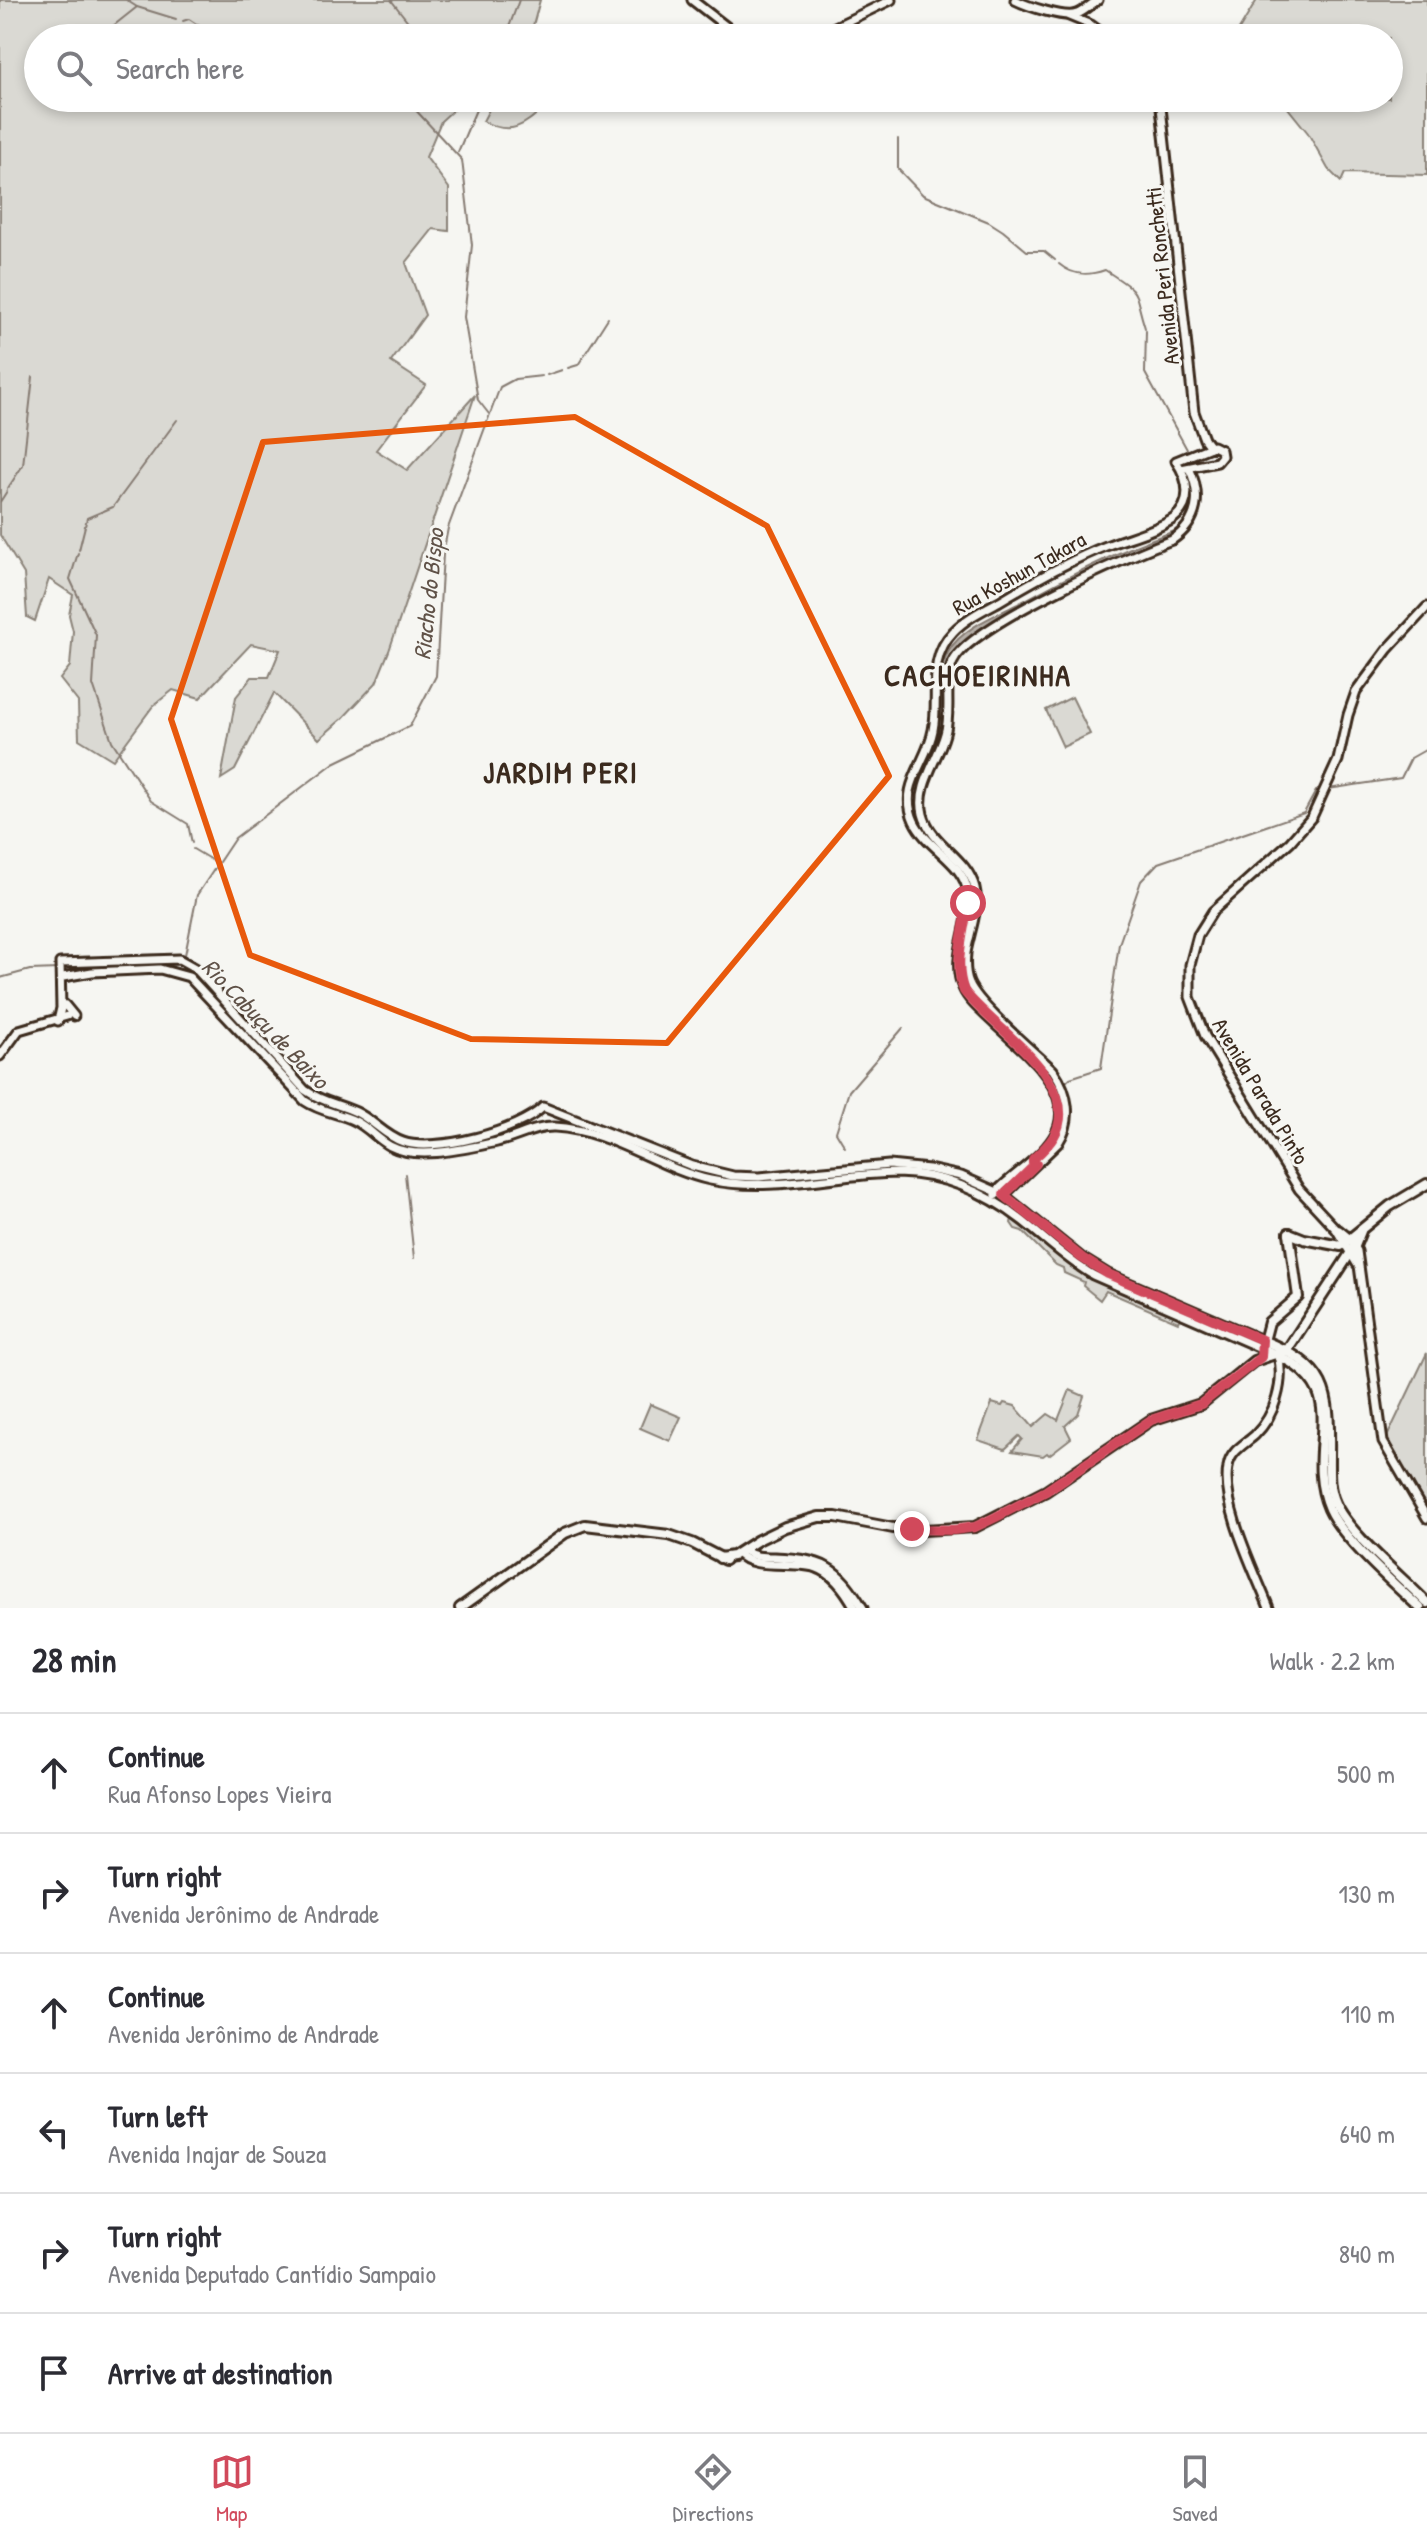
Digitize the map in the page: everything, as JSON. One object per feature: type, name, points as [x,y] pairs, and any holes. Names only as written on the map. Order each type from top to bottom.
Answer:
[{"type":"main road","points":[[692,0],[723,24]]},
{"type":"main road","points":[[841,24],[891,0]]},
{"type":"main road","points":[[1015,0],[1066,13],[1088,24]]},
{"type":"main road","points":[[1066,13],[1082,10],[1098,0]]},
{"type":"main road","points":[[1082,10],[1088,24]]},
{"type":"main road","name":"Avenida Peri Ronchetti","points":[[1162,112],[1194,409],[1209,448]]},
{"type":"main road","points":[[1186,469],[1187,499],[1178,524],[1189,525],[1197,504],[1195,482],[1186,469],[1180,460],[1219,447],[1222,453],[1219,460],[1186,469]]},
{"type":"main road","points":[[1209,448],[1206,455],[1212,462]]},
{"type":"main road","points":[[1195,482],[1203,466]]},
{"type":"main road","name":"Rua Koshun Takara","points":[[913,778],[934,728],[936,661],[943,644],[954,630],[981,611],[1061,567],[1165,524],[1179,515]]},
{"type":"main road","points":[[1165,524],[1176,532],[1172,540]]},
{"type":"main road","name":"Rua Koshun Takara","points":[[925,783],[947,727],[949,672],[961,649],[986,630],[1092,573],[1172,540],[1189,525]]},
{"type":"main road","name":"Avenida Parada Pinto","points":[[1427,607],[1388,649],[1356,692],[1335,767],[1312,817],[1290,842],[1213,911],[1198,935],[1190,965],[1190,997],[1205,1036],[1299,1189],[1346,1241],[1357,1264],[1383,1442],[1427,1518]]},
{"type":"main road","points":[[923,755],[933,764]]},
{"type":"main road","points":[[995,1201],[1062,1129],[1064,1111],[1061,1082],[1053,1070],[983,1002],[969,983],[966,961],[975,888],[964,868],[927,826],[922,808],[925,783],[913,778],[910,804],[916,825],[929,843],[957,868],[967,887],[968,903],[958,968],[964,991],[1034,1061],[1052,1086],[1064,1111]]},
{"type":"main road","points":[[61,969],[179,959],[195,968],[242,1012],[305,1090],[321,1101],[359,1113],[403,1142],[430,1144],[492,1134],[534,1116],[543,1107],[712,1172],[759,1177],[889,1165],[961,1176],[1000,1193],[1108,1274],[1248,1334],[1262,1349]]},
{"type":"main road","points":[[61,969],[73,975],[160,969],[189,977],[305,1101],[322,1111],[357,1122],[397,1149],[424,1153],[501,1141],[542,1128],[560,1128],[598,1136],[688,1173],[725,1183],[778,1185],[907,1173],[957,1184],[995,1201],[1093,1275],[1230,1340],[1280,1353],[1311,1369],[1325,1391],[1329,1416],[1329,1482],[1344,1524],[1420,1608]]},
{"type":"main road","points":[[61,969],[64,992],[62,1018]]},
{"type":"main road","points":[[61,969],[62,1018]]},
{"type":"main road","points":[[64,992],[73,975]]},
{"type":"main road","points":[[0,1056],[14,1033],[62,1018]]},
{"type":"main road","points":[[1052,1086],[1057,1081],[1061,1082]]},
{"type":"main road","points":[[534,1116],[542,1128]]},
{"type":"main road","points":[[1049,1122],[1062,1129]]},
{"type":"main road","points":[[501,1141],[508,1150]]},
{"type":"main road","points":[[1335,1246],[1361,1231],[1390,1206],[1427,1184]]},
{"type":"main road","points":[[743,1555],[769,1535],[801,1521],[826,1516],[893,1528],[936,1531],[975,1527],[1046,1491],[1151,1420],[1201,1404],[1262,1349],[1269,1322],[1298,1297],[1289,1233],[1343,1249],[1344,1262]]},
{"type":"main road","points":[[1054,1248],[1060,1240]]},
{"type":"main road","points":[[1269,1608],[1237,1525],[1227,1471],[1232,1454],[1257,1433],[1270,1413],[1277,1396],[1280,1353],[1344,1262],[1346,1241]]},
{"type":"main road","points":[[1344,1262],[1351,1259],[1357,1264]]},
{"type":"main road","points":[[1230,1340],[1237,1332],[1248,1334]]},
{"type":"main road","points":[[1280,1353],[1306,1374],[1320,1396],[1324,1421],[1323,1487],[1328,1508],[1427,1603]]},
{"type":"main road","points":[[1281,1369],[1288,1360]]},
{"type":"main road","points":[[460,1608],[565,1533],[585,1525],[669,1535],[692,1543],[723,1560],[743,1555],[818,1562],[846,1584],[863,1608]]},
{"type":"main road","points":[[743,1555],[817,1568],[838,1584],[855,1608]]},
{"type":"highlighted area","points":[[575,417],[767,526],[889,776],[667,1043],[471,1039],[250,955],[171,719],[263,442]]},
{"type":"shaded area","points":[[0,0],[540,0],[533,24],[24,24],[24,112],[451,112],[441,121],[426,157],[449,188],[449,231],[433,229],[406,263],[425,315],[391,362],[426,385],[376,450],[407,470],[475,395],[376,683],[343,718],[319,739],[274,693],[235,770],[221,779],[236,697],[252,677],[269,677],[280,650],[251,644],[200,698],[173,690],[153,706],[113,760],[79,739],[78,702],[60,679],[70,666],[73,631],[69,615],[73,595],[49,579],[35,621],[27,617],[24,574],[0,535]]},
{"type":"shaded area","points":[[1257,0],[1427,0],[1427,175],[1345,173],[1341,182],[1328,169],[1308,133],[1291,112],[1403,112],[1403,24],[1242,24]]},
{"type":"shaded area","points":[[488,112],[539,112],[514,128],[483,121]]},
{"type":"shaded area","points":[[1172,532],[1171,536],[1086,572],[1014,608],[961,644],[946,670],[944,719],[939,740],[933,747],[939,724],[943,663],[961,636],[989,618],[1075,574]]},
{"type":"shaded area","points":[[1072,697],[1090,734],[1063,747],[1046,710]]},
{"type":"shaded area","points":[[1013,1215],[1093,1278],[1181,1316],[1178,1322],[1106,1291],[1100,1300],[1083,1286],[1084,1282],[1064,1273],[1063,1268],[1056,1265],[1022,1231],[1015,1229],[1011,1223]]},
{"type":"shaded area","points":[[1427,1353],[1427,1512],[1386,1439]]},
{"type":"shaded area","points":[[1070,1390],[1084,1396],[1078,1414],[1065,1426],[1071,1438],[1049,1455],[1012,1451],[1022,1439],[1019,1436],[1005,1449],[978,1440],[992,1403],[1015,1406],[1033,1427],[1048,1414],[1058,1420]]},
{"type":"shaded area","points":[[650,1404],[681,1417],[670,1441],[640,1428]]},
{"type":"waterway","points":[[126,0],[137,7],[176,19]]},
{"type":"waterway","points":[[391,0],[410,24]]},
{"type":"waterway","points":[[510,24],[519,0]]},
{"type":"waterway","points":[[116,24],[137,7]]},
{"type":"waterway","points":[[183,21],[189,19],[197,24]]},
{"type":"waterway","points":[[417,112],[462,160],[472,245],[464,317],[478,400],[489,414]]},
{"type":"waterway","points":[[458,152],[475,112]]},
{"type":"waterway","points":[[898,139],[898,169],[923,195],[989,222],[1027,251],[1044,251],[1055,260]]},
{"type":"waterway","points":[[1059,264],[1081,274],[1105,270],[1126,284],[1135,293],[1145,328]]},
{"type":"waterway","points":[[568,368],[578,365],[608,318]]},
{"type":"waterway","points":[[1146,331],[1145,373],[1189,453]]},
{"type":"waterway","points":[[547,375],[562,370]]},
{"type":"waterway","name":"Riacho do Bispo","points":[[185,955],[197,895],[235,838],[334,763],[410,726],[436,676],[443,554],[448,528],[500,387],[515,379],[542,376]]},
{"type":"waterway","points":[[8,488],[23,465],[33,377]]},
{"type":"waterway","points":[[79,550],[87,518],[113,507],[177,420]]},
{"type":"waterway","points":[[0,502],[7,491]]},
{"type":"waterway","points":[[1173,532],[1186,521],[1193,497]]},
{"type":"waterway","points":[[78,553],[70,579],[96,635],[93,685],[112,741],[151,801],[188,824],[192,843]]},
{"type":"waterway","points":[[1328,789],[1401,778],[1411,758],[1427,749]]},
{"type":"waterway","points":[[1065,1083],[1070,1078],[1101,1068],[1119,944],[1141,881],[1158,863],[1304,813],[1316,791],[1322,790]]},
{"type":"waterway","points":[[193,849],[218,864]]},
{"type":"waterway","name":"Rio Cabuçu de Baixo","points":[[64,969],[181,964]]},
{"type":"waterway","points":[[0,978],[30,970],[58,969]]},
{"type":"waterway","name":"Rio Cabuçu de Baixo","points":[[193,971],[289,1079]]},
{"type":"waterway","points":[[845,1147],[836,1132],[849,1091],[903,1028]]},
{"type":"waterway","name":"Rio Cabuçu de Baixo","points":[[299,1090],[316,1103],[361,1118]]},
{"type":"waterway","name":"Rio Cabuçu de Baixo","points":[[471,1142],[503,1137]]},
{"type":"waterway","name":"Rio Cabuçu de Baixo","points":[[396,1143],[420,1148]]},
{"type":"waterway","points":[[686,1167],[726,1177],[766,1180],[848,1172]]},
{"type":"waterway","points":[[405,1174],[414,1258]]},
{"type":"district","name":"CACHOEIRINHA","points":[[978,675]]},
{"type":"district","name":"JARDIM PERI","points":[[561,772]]},
{"type":"route","points":[[912,1529],[936,1531],[975,1527],[996,1517],[1046,1491],[1151,1420],[1204,1402],[1261,1357],[1263,1349],[1262,1340],[1094,1266],[1004,1195],[1036,1164],[1033,1159],[1052,1140],[1058,1129],[1059,1105],[1052,1086],[1040,1068],[964,991],[959,978],[959,963],[968,903]]}]
